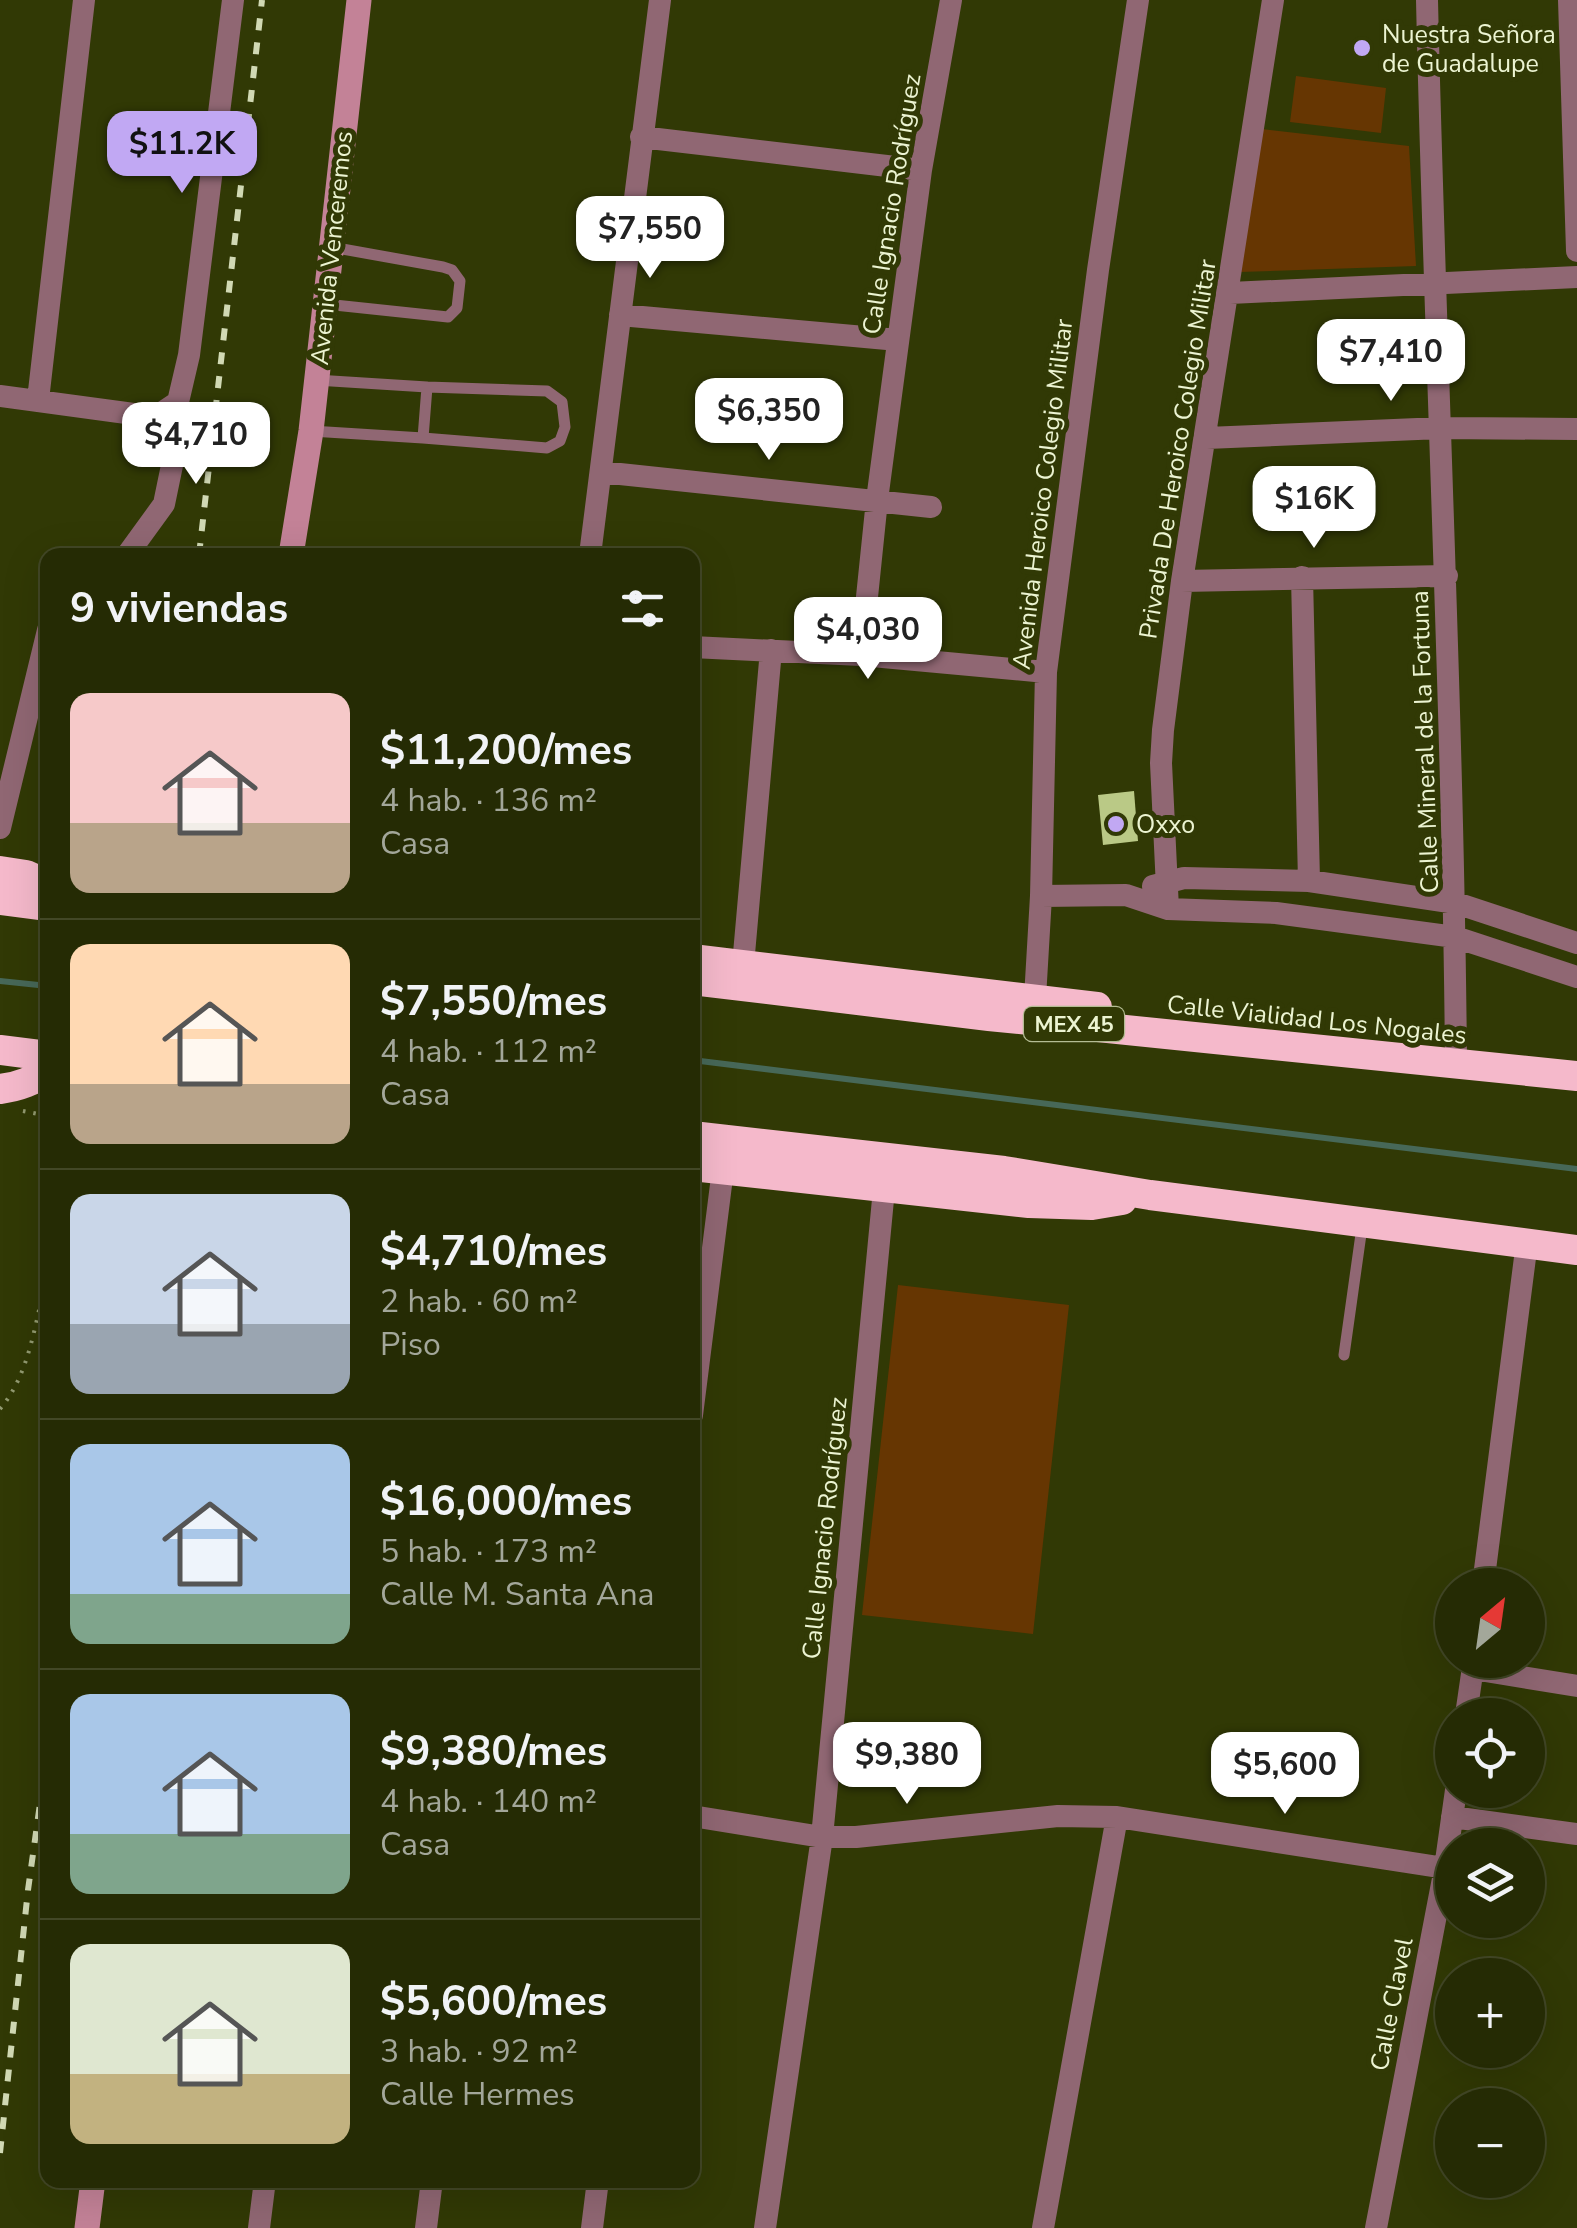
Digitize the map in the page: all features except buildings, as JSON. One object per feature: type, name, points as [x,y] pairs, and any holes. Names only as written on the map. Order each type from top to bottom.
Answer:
[{"type":"highway","points":[[0,871],[26,875],[40,882]]},
{"type":"highway","points":[[0,900],[40,905]]},
{"type":"highway","points":[[700,960],[1102,1008],[1236,1041]]},
{"type":"highway","name":"Calle Vialidad Los Nogales","points":[[700,981],[1577,1076]]},
{"type":"highway","points":[[0,1050],[40,1055]]},
{"type":"highway","points":[[0,1089],[40,1075]]},
{"type":"highway","points":[[700,1137],[1004,1171],[1150,1195],[1577,1250]]},
{"type":"highway","points":[[708,1168],[1058,1206],[1092,1205],[1150,1195]]},
{"type":"street","points":[[38,400],[84,0]]},
{"type":"street","points":[[132,548],[164,504],[182,417],[178,402],[189,356],[232,0]]},
{"type":"street","name":"Avenida Venceremos","points":[[291,548],[311,431],[358,0]]},
{"type":"street","points":[[591,548],[660,0]]},
{"type":"street","name":"Avenida Heroico Colegio Militar","points":[[1034,998],[1041,896],[1046,672],[1098,270],[1138,0]]},
{"type":"street","name":"Privada De Heroico Colegio Militar","points":[[1168,909],[1162,730],[1274,0]]},
{"type":"street","name":"Calle Mineral de la Fortuna","points":[[1426,0],[1433,286],[1447,576],[1456,1063]]},
{"type":"street","points":[[1569,0],[1577,252]]},
{"type":"street","name":"Calle Ignacio Rodríguez","points":[[861,655],[877,500],[945,1]]},
{"type":"street","points":[[641,136],[921,170]]},
{"type":"street","points":[[1230,293],[1577,277]]},
{"type":"street","points":[[620,315],[898,340]]},
{"type":"street","points":[[0,396],[141,415],[160,414],[178,402]]},
{"type":"street","points":[[1206,438],[1440,428],[1577,429]]},
{"type":"street","points":[[601,472],[931,507]]},
{"type":"street","points":[[1182,581],[1447,576]]},
{"type":"street","points":[[1302,577],[1309,881]]},
{"type":"street","points":[[700,647],[861,655],[1046,672]]},
{"type":"street","points":[[743,966],[770,650]]},
{"type":"street","points":[[0,828],[40,663]]},
{"type":"street","points":[[1041,896],[1126,895],[1167,881],[1227,877],[1309,881],[1456,903],[1577,944]]},
{"type":"street","points":[[1126,895],[1168,909],[1276,913],[1455,936],[1577,977]]},
{"type":"street","points":[[700,1292],[708,1168]]},
{"type":"street","name":"Calle Ignacio Rodríguez","points":[[765,2228],[822,1837],[884,1189]]},
{"type":"street","points":[[1485,1568],[1527,1242]]},
{"type":"street","points":[[1539,1678],[1577,1686]]},
{"type":"street","name":"Calle Clavel","points":[[1450,1828],[1453,1808]]},
{"type":"street","points":[[700,1817],[822,1837],[884,1836],[1058,1816],[1117,1818],[1435,1867]]},
{"type":"street","points":[[1452,1817],[1577,1834]]},
{"type":"street","points":[[1043,2228],[1117,1818]]},
{"type":"street","name":"Calle Clavel","points":[[1376,2228],[1435,1916]]},
{"type":"street","points":[[87,2228],[92,2188]]},
{"type":"street","points":[[259,2228],[264,2188]]},
{"type":"street","points":[[426,2228],[431,2188]]},
{"type":"street","points":[[592,2228],[597,2188]]},
{"type":"lane","points":[[325,304],[448,317],[456,308],[460,281],[452,270],[443,267],[331,247]]},
{"type":"lane","points":[[311,431],[547,448],[560,441],[565,427],[562,402],[546,391],[316,380]]},
{"type":"lane","points":[[423,438],[427,387]]},
{"type":"lane","points":[[1344,1355],[1362,1222]]},
{"type":"path","points":[[0,1408],[12,1396],[21,1374],[40,1302]]},
{"type":"shaded area","points":[[1296,76],[1386,88],[1381,133],[1290,122]]},
{"type":"shaded area","points":[[1262,129],[1409,146],[1416,266],[1239,272]]},
{"type":"shaded area","points":[[898,1285],[1069,1305],[1033,1634],[862,1615]]},
{"type":"waterway","points":[[0,981],[40,985]]},
{"type":"waterway","points":[[700,1061],[1577,1169]]},
{"type":"railway","points":[[200,548],[262,0]]},
{"type":"railway","points":[[0,2153],[40,1804]]},
{"type":"place","name":"Nuestra Señora de Guadalupe","points":[[1362,48]]},
{"type":"place","name":"Oxxo","points":[[1116,824]]}]
